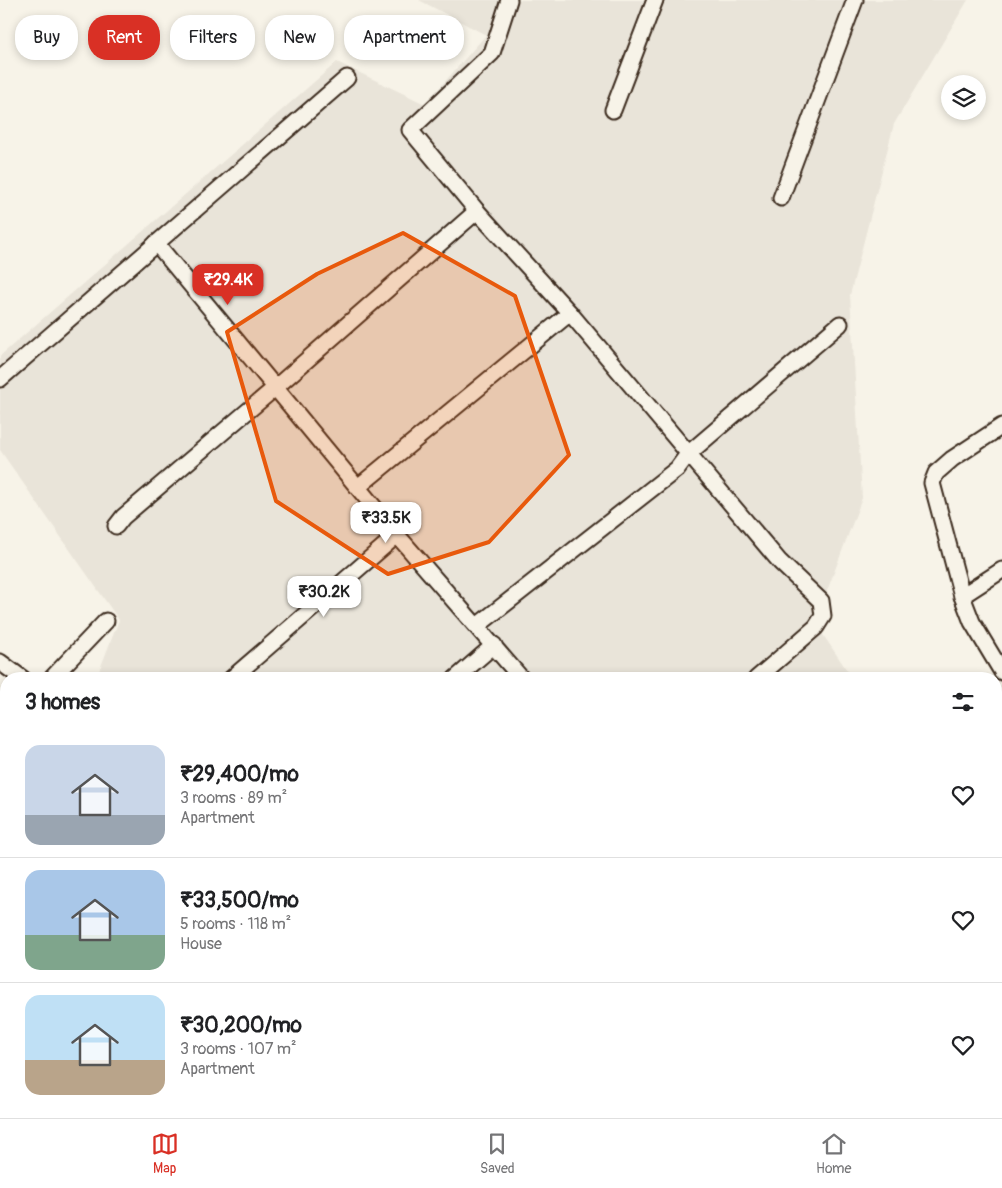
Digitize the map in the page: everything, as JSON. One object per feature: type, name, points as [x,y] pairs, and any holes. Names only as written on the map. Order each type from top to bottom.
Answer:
[{"type":"street","points":[[509,0],[492,53],[410,130],[476,211],[570,314],[780,562],[821,601],[824,616],[816,627],[764,672]]},
{"type":"street","points":[[613,110],[655,0]]},
{"type":"street","points":[[781,198],[855,0]]},
{"type":"street","points":[[0,379],[347,78]]},
{"type":"street","points":[[116,526],[123,517],[276,388],[476,211]]},
{"type":"street","points":[[156,243],[397,535],[516,672]]},
{"type":"street","points":[[358,487],[570,314]]},
{"type":"street","points":[[477,626],[677,469],[688,454],[840,324]]},
{"type":"street","points":[[1002,426],[936,473],[932,483],[962,596],[972,622],[1002,672]]},
{"type":"street","points":[[239,672],[397,535]]},
{"type":"street","points":[[962,596],[1002,570]]},
{"type":"street","points":[[58,672],[106,622]]},
{"type":"street","points":[[463,672],[494,645]]},
{"type":"street","points":[[0,662],[14,672]]},
{"type":"highlighted area","points":[[403,233],[515,296],[569,455],[489,542],[388,574],[276,501],[227,332],[317,274]]},
{"type":"shaded area","points":[[419,0],[968,0],[894,124],[850,295],[862,498],[815,623],[848,672],[99,672],[119,620],[0,450],[0,356],[337,62],[425,104],[486,35],[464,24],[464,15],[448,15]]}]
